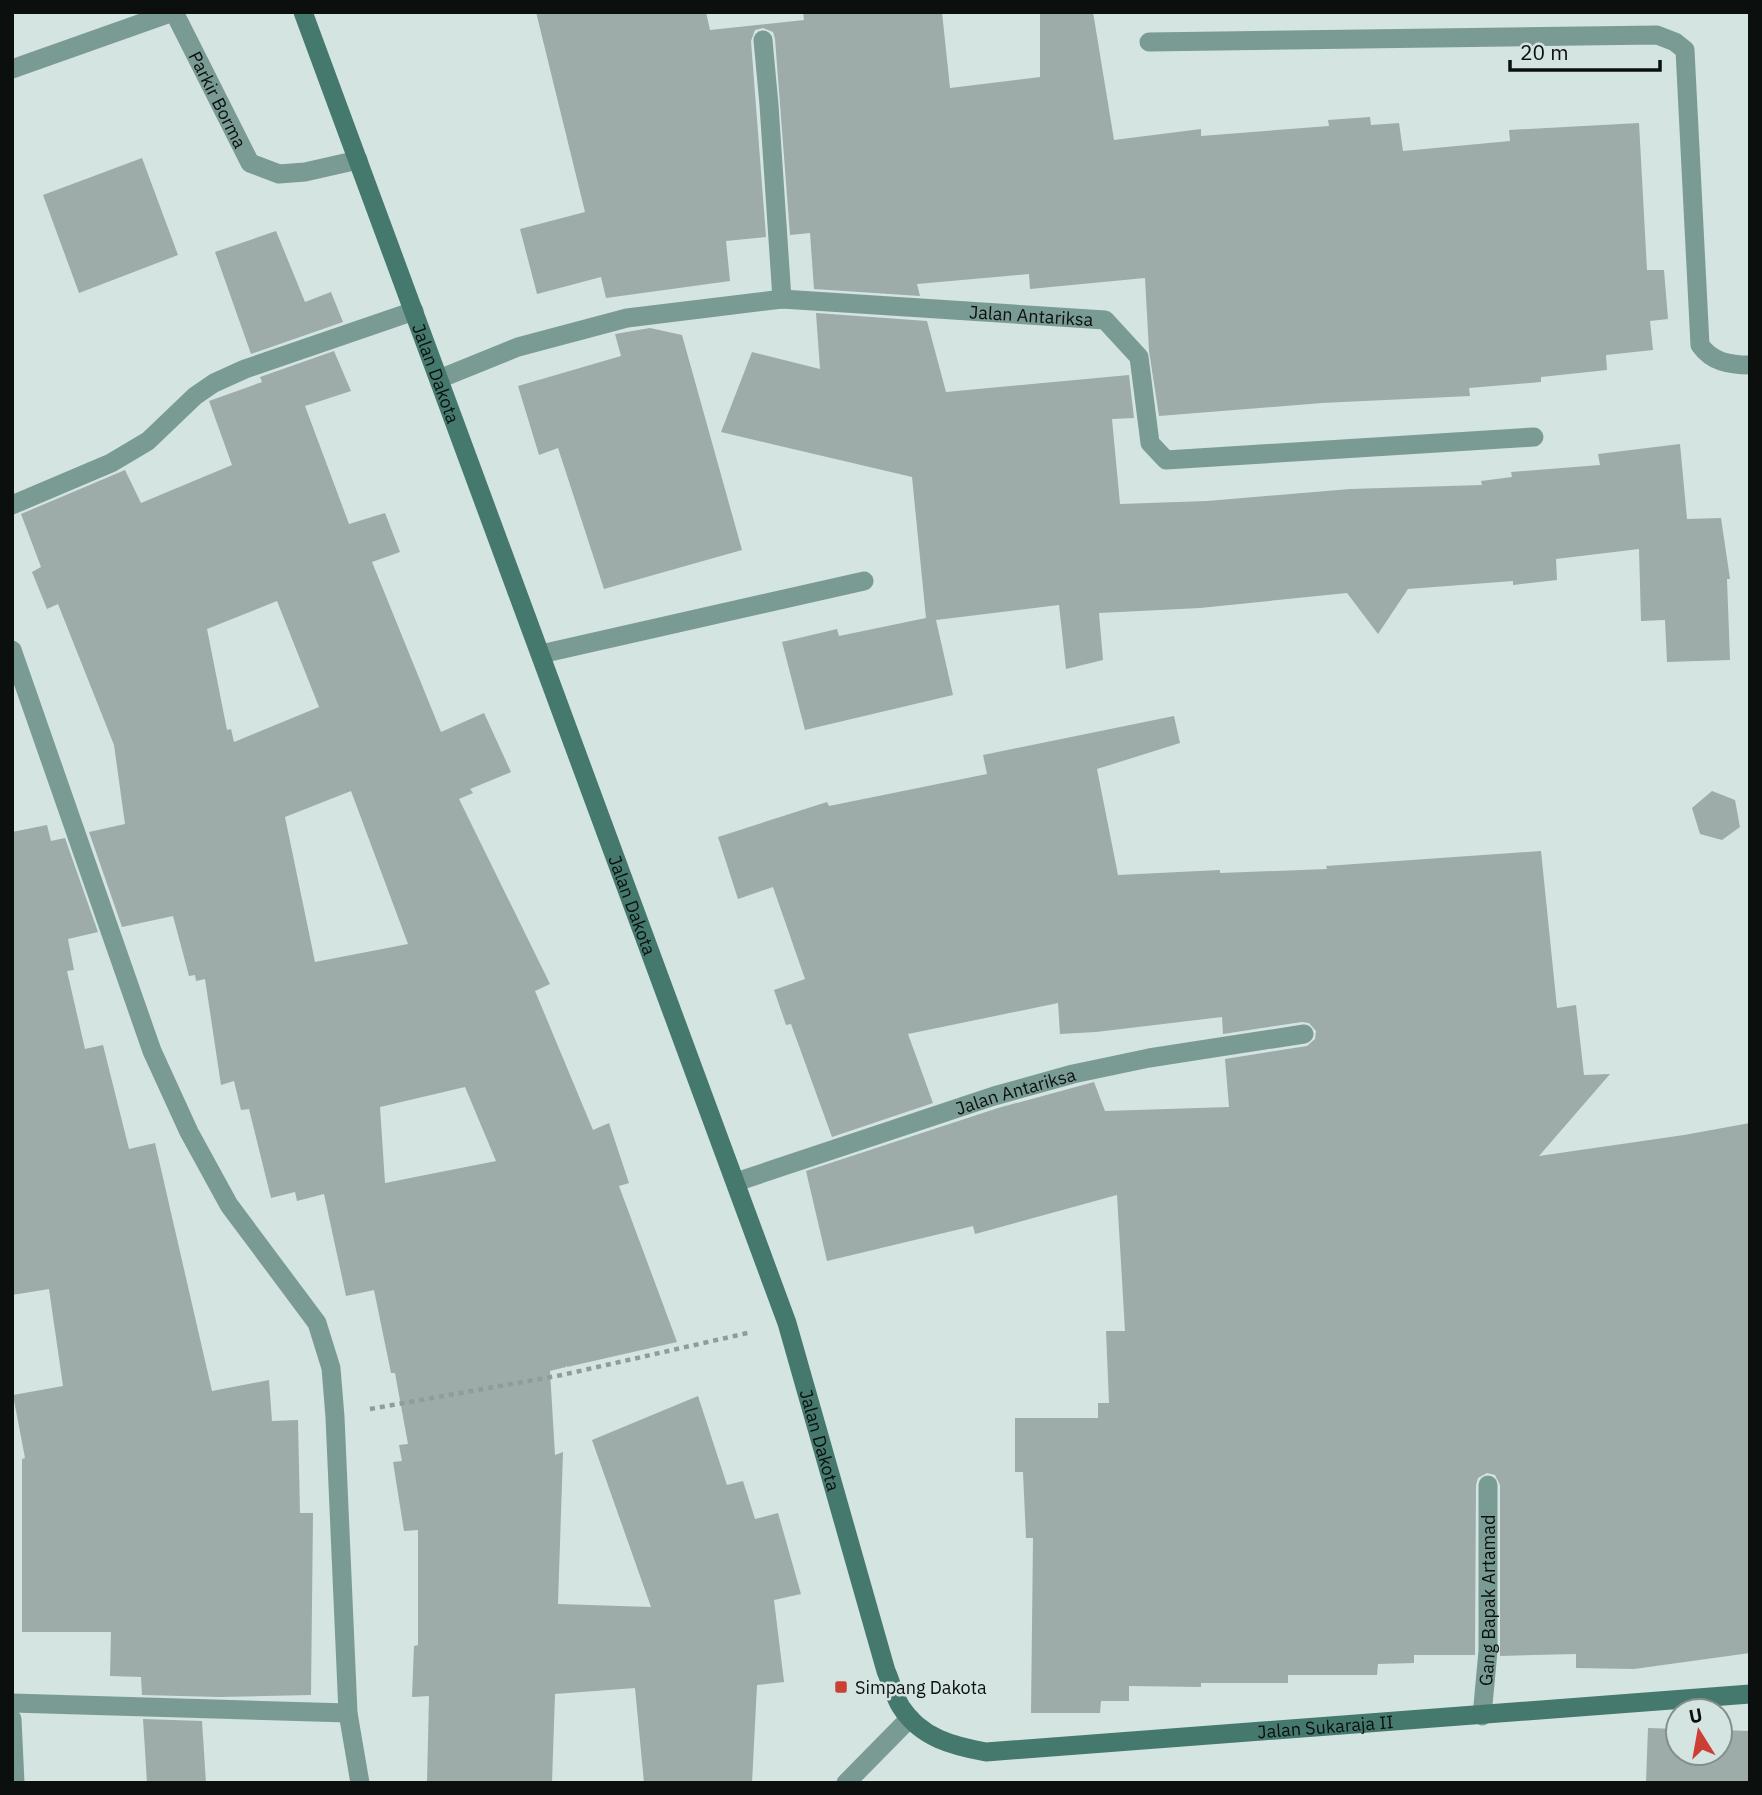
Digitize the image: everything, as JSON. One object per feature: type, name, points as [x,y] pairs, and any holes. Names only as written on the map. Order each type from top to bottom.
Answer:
[{"type":"main road","name":"Jalan Dakota","points":[[303,12],[787,1323],[886,1671],[900,1706],[910,1717]]},
{"type":"main road","name":"Jalan Sukaraja II","points":[[910,1717],[928,1735],[952,1746],[986,1752],[1750,1695]]},
{"type":"street","name":"Parkir Borma","points":[[12,69],[174,12],[250,163],[279,174],[305,172],[358,159]]},
{"type":"street","points":[[1150,42],[1657,35],[1675,42],[1685,50],[1700,345],[1708,356],[1721,362],[1750,365]]},
{"type":"street","points":[[763,40],[782,299]]},
{"type":"street","name":"Jalan Antariksa","points":[[439,379],[518,347],[627,318],[782,299],[1105,320],[1139,357],[1150,443],[1166,460],[1534,437]]},
{"type":"street","points":[[12,505],[111,463],[148,441],[195,396],[214,383],[245,369],[414,311]]},
{"type":"street","points":[[541,654],[864,581]]},
{"type":"street","points":[[12,650],[152,1051],[189,1132],[229,1205],[317,1323],[331,1368],[348,1713],[360,1783]]},
{"type":"street","name":"Jalan Antariksa","points":[[736,1182],[994,1097],[1073,1074],[1149,1058],[1304,1034]]},
{"type":"street","name":"Gang Bapak Artamad","points":[[1482,1716],[1488,1651],[1488,1485]]},
{"type":"street","points":[[12,1703],[348,1713]]},
{"type":"street","points":[[846,1783],[910,1717]]},
{"type":"street","points":[[12,1719],[15,1783]]},
{"type":"path","points":[[335,1417],[400,1402],[562,1375],[787,1323]]},
{"type":"building","points":[[536,12],[706,12],[710,30],[804,20],[803,12],[942,12],[950,88],[1040,77],[1040,12],[1093,12],[1114,140],[1201,129],[1201,136],[1329,126],[1328,120],[1370,117],[1371,125],[1399,123],[1403,151],[1510,141],[1509,130],[1639,123],[1647,270],[1664,270],[1668,319],[1650,321],[1653,350],[1606,355],[1607,370],[1541,377],[1541,382],[1469,388],[1470,396],[1322,403],[1159,416],[1149,351],[1145,278],[1030,289],[1029,274],[917,284],[920,296],[814,289],[810,233],[790,235],[775,39],[773,32],[763,28],[755,30],[751,41],[766,237],[726,241],[730,281],[606,298],[601,277],[537,294],[520,229],[585,212]]},
{"type":"building","points":[[142,158],[178,255],[79,293],[43,195]]},
{"type":"building","points":[[276,231],[305,302],[331,292],[343,322],[251,354],[215,252]]},
{"type":"building","points":[[816,313],[927,321],[946,392],[1129,375],[1134,418],[1112,419],[1120,504],[1207,501],[1350,489],[1482,485],[1481,481],[1512,477],[1511,472],[1600,465],[1598,454],[1680,444],[1687,519],[1721,518],[1730,579],[1727,579],[1730,660],[1667,662],[1665,620],[1641,621],[1639,549],[1556,559],[1557,580],[1513,585],[1513,581],[1408,589],[1378,634],[1347,593],[1200,608],[1099,613],[1103,660],[1066,669],[1059,605],[936,620],[953,695],[805,730],[782,642],[837,629],[839,636],[926,618],[912,477],[721,432],[752,352],[820,369]]},
{"type":"building","points":[[650,328],[682,335],[742,550],[604,589],[558,448],[539,455],[518,386],[621,356],[615,334]]},
{"type":"building","points":[[334,351],[351,391],[305,406],[349,524],[385,513],[400,552],[372,562],[441,732],[484,713],[511,772],[470,789],[473,793],[459,799],[550,984],[535,991],[593,1130],[609,1123],[629,1183],[619,1186],[677,1342],[567,1367],[566,1365],[550,1371],[555,1455],[563,1452],[558,1604],[651,1607],[592,1440],[698,1396],[727,1485],[743,1481],[755,1519],[778,1513],[801,1594],[774,1600],[784,1682],[757,1685],[752,1783],[644,1783],[635,1688],[555,1694],[552,1783],[427,1783],[429,1696],[412,1697],[414,1646],[418,1645],[418,1530],[404,1531],[393,1462],[402,1461],[399,1445],[408,1444],[395,1373],[391,1373],[374,1290],[346,1296],[324,1194],[297,1201],[295,1192],[271,1198],[249,1109],[241,1110],[234,1081],[221,1085],[205,979],[196,981],[195,975],[189,976],[173,916],[122,927],[89,832],[125,824],[114,745],[58,604],[47,609],[32,572],[41,567],[21,514],[125,470],[141,503],[232,465],[209,401],[262,382],[260,377]],"holes":[[[277,601],[319,707],[234,742],[231,729],[227,730],[207,629]],[[351,791],[408,944],[315,962],[285,817]],[[465,1087],[496,1161],[385,1183],[380,1107]]]},
{"type":"building","points":[[1174,716],[1180,743],[1097,769],[1118,875],[1327,869],[1326,866],[1541,851],[1557,1008],[1576,1005],[1584,1075],[1610,1074],[1539,1156],[1750,1123],[1750,1653],[1634,1669],[1576,1668],[1576,1654],[1500,1656],[1500,1485],[1495,1475],[1487,1473],[1478,1478],[1476,1485],[1475,1655],[1414,1655],[1414,1663],[1378,1664],[1377,1675],[1288,1675],[1288,1683],[1201,1683],[1201,1687],[1129,1686],[1129,1701],[1101,1701],[1100,1713],[1031,1713],[1033,1538],[1026,1538],[1023,1472],[1015,1472],[1015,1418],[1098,1418],[1098,1403],[1109,1403],[1106,1331],[1125,1331],[1117,1195],[975,1234],[973,1226],[827,1261],[806,1171],[998,1108],[1094,1082],[1105,1111],[1229,1107],[1225,1059],[1307,1046],[1315,1039],[1316,1031],[1309,1023],[1302,1022],[1223,1034],[1222,1017],[1060,1034],[1058,1003],[908,1034],[933,1103],[832,1137],[791,1024],[786,1025],[774,990],[805,979],[773,887],[738,899],[718,837],[827,802],[829,806],[987,774],[983,755]]},
{"type":"building","points":[[1712,791],[1735,800],[1740,827],[1722,840],[1700,834],[1692,808]]},
{"type":"building","points":[[47,825],[51,841],[65,838],[98,932],[68,939],[74,970],[67,971],[85,1049],[103,1045],[129,1149],[155,1143],[212,1391],[269,1380],[272,1421],[298,1420],[300,1513],[313,1513],[311,1695],[142,1695],[141,1677],[110,1676],[111,1632],[22,1632],[22,1459],[25,1458],[13,1395],[63,1386],[49,1289],[12,1295],[12,832]]},
{"type":"building","points":[[143,1719],[202,1721],[206,1783],[147,1783]]},
{"type":"building","points":[[1648,1728],[1664,1729],[1664,1767],[1734,1767],[1734,1730],[1750,1731],[1750,1783],[1646,1783]]},
{"type":"place","name":"Simpang Dakota","points":[[841,1687]]}]
